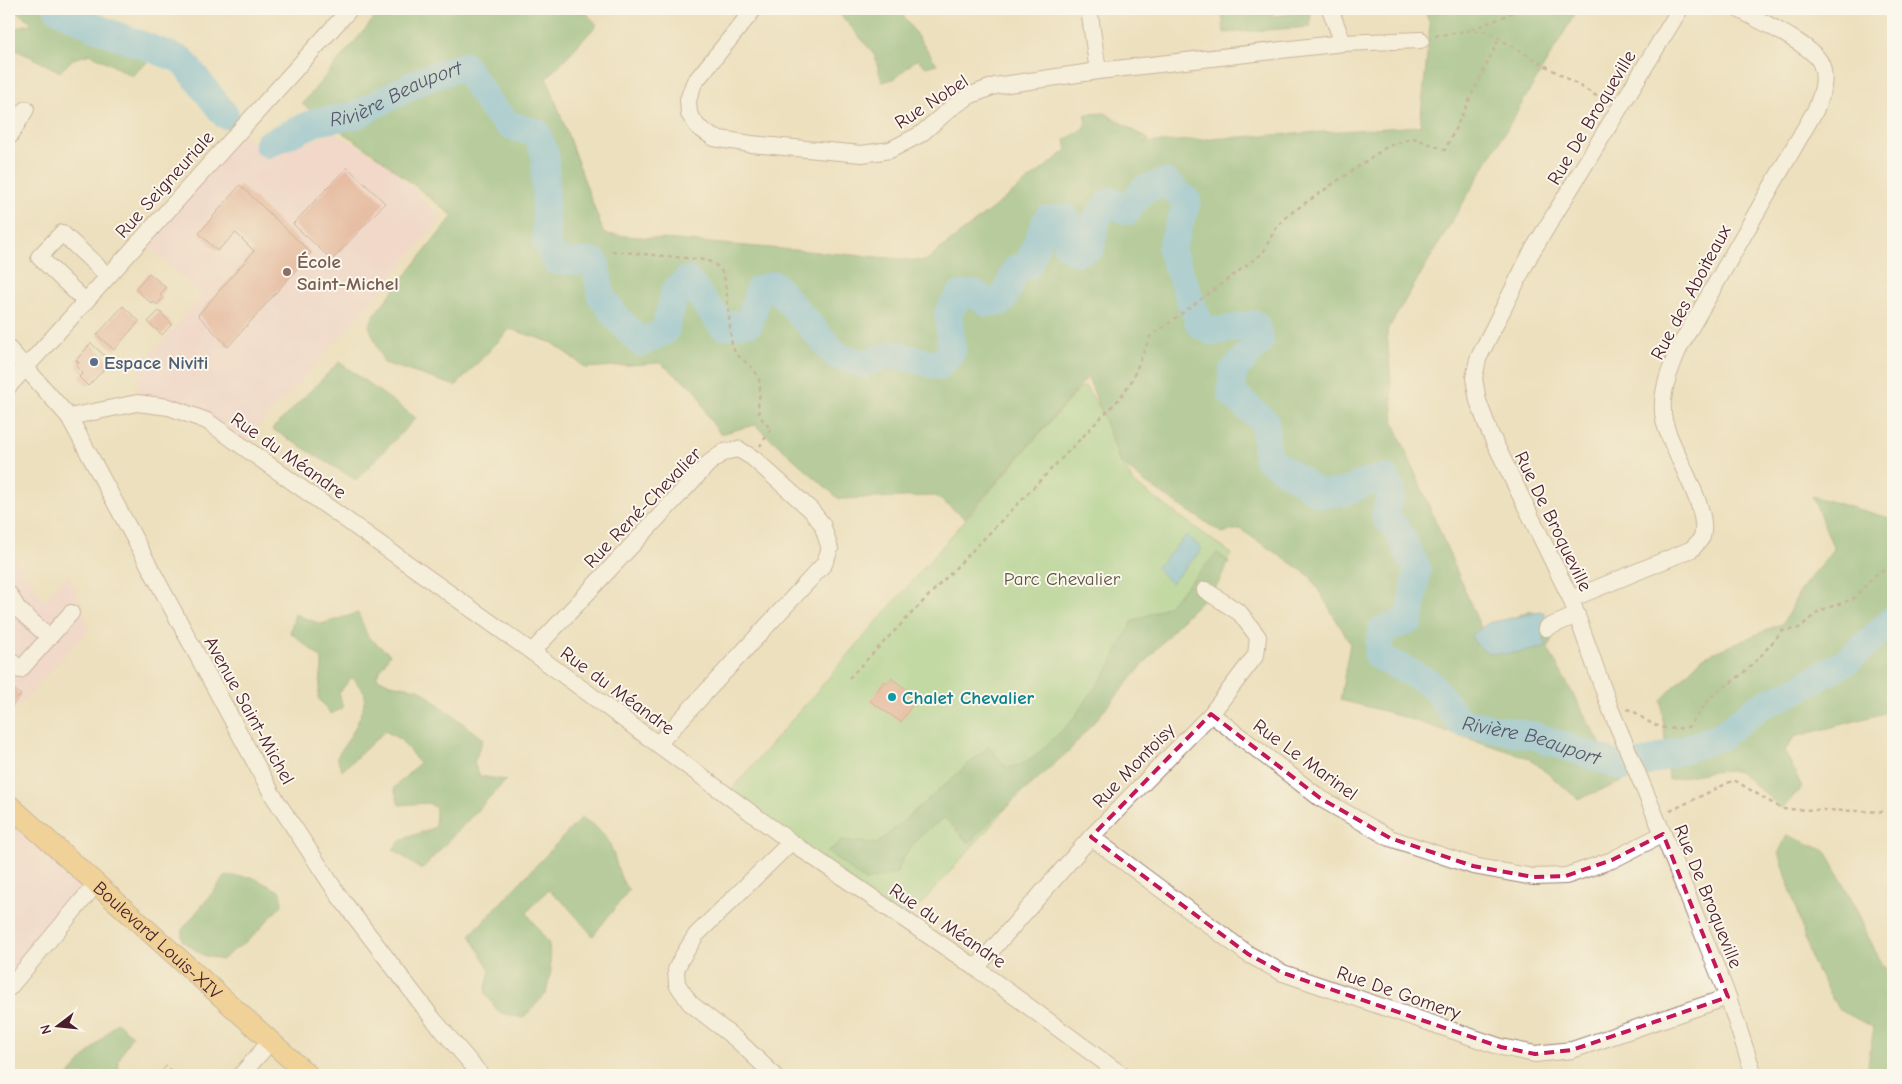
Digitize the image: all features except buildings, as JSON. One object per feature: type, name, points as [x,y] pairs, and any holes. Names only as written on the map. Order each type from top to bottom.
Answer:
[{"type":"main road","name":"Boulevard Louis-XIV","points":[[9,805],[308,1075]]},
{"type":"street","name":"Rue Seigneuriale","points":[[9,386],[350,9]]},
{"type":"street","name":"Rue Nobel","points":[[754,9],[694,83],[688,100],[689,114],[698,127],[714,138],[751,144],[862,154],[890,150],[921,134],[951,108],[971,95],[995,86],[1098,71],[1343,43],[1421,40]]},
{"type":"street","points":[[1089,9],[1098,71]]},
{"type":"street","points":[[1330,9],[1343,43]]},
{"type":"street","name":"Rue De Broqueville","points":[[1680,9],[1531,253],[1478,359],[1474,378],[1478,401],[1490,433],[1571,599],[1610,708],[1728,997],[1754,1075]]},
{"type":"street","name":"Rue des Aboiteaux","points":[[1571,599],[1692,549],[1702,537],[1699,506],[1664,420],[1663,399],[1668,375],[1680,346],[1816,109],[1822,94],[1824,78],[1821,62],[1808,48],[1738,9]]},
{"type":"street","points":[[9,137],[26,109]]},
{"type":"street","points":[[85,301],[39,257],[62,234],[108,276]]},
{"type":"street","name":"Avenue Saint-Michel","points":[[9,349],[68,417],[272,794],[339,896],[433,1020],[481,1075]]},
{"type":"street","name":"Rue du Méandre","points":[[68,417],[137,403],[168,407],[207,421],[532,652],[791,842],[976,968],[1122,1075]]},
{"type":"street","name":"Rue René-Chevalier","points":[[532,652],[709,463],[724,452],[738,449],[753,458],[810,510],[822,524],[830,549],[824,564],[658,744]]},
{"type":"street","name":"Rue Montoisy","points":[[976,968],[1091,837],[1211,714],[1256,655],[1258,637],[1240,613],[1205,590]]},
{"type":"street","points":[[9,594],[13,614],[49,637]]},
{"type":"street","points":[[9,659],[20,670],[71,613]]},
{"type":"street","points":[[1546,628],[1577,615]]},
{"type":"street","name":"Rue Le Marinel","points":[[1211,714],[1328,803],[1390,838],[1473,866],[1534,877],[1566,876],[1612,860],[1663,834]]},
{"type":"street","name":"Rue De Gomery","points":[[1091,837],[1248,954],[1283,973],[1501,1047],[1535,1054],[1572,1050],[1728,997]]},
{"type":"street","points":[[774,1075],[737,1040],[690,1003],[677,984],[676,970],[696,936],[791,842]]},
{"type":"street","points":[[9,988],[96,884]]},
{"type":"street","points":[[241,1075],[270,1042]]},
{"type":"path","points":[[1471,30],[1518,9]]},
{"type":"path","points":[[1421,40],[1448,33],[1471,30],[1488,32],[1619,109]]},
{"type":"path","points":[[849,678],[1119,400],[1131,382],[1150,336],[1262,252],[1275,229],[1288,215],[1388,146],[1414,138],[1445,150],[1499,39]]},
{"type":"path","points":[[612,252],[706,260],[717,265],[724,275],[734,353],[753,368],[759,380],[758,409],[762,421],[771,430]]},
{"type":"path","points":[[1610,708],[1633,710],[1646,720],[1668,730],[1688,728],[1712,695],[1741,675],[1759,658],[1782,631],[1799,628],[1820,611],[1853,599],[1874,576],[1893,564]]},
{"type":"path","points":[[1656,818],[1734,780],[1782,808],[1893,812]]},
{"type":"highlighted area","points":[[1211,714],[1320,798],[1390,838],[1473,866],[1533,877],[1566,876],[1612,860],[1663,834],[1728,997],[1572,1050],[1535,1054],[1501,1047],[1283,973],[1248,954],[1091,837]]},
{"type":"shaded area","name":"École Saint-Michel","points":[[239,131],[264,156],[335,133],[383,160],[442,218],[346,331],[241,445],[207,421],[137,403],[139,368],[202,295],[141,239]]},
{"type":"shaded area","points":[[9,549],[43,600],[69,574],[89,629],[9,717]]},
{"type":"shaded area","points":[[9,805],[96,884],[9,988]]},
{"type":"green space","points":[[12,9],[81,9],[154,41],[151,59],[132,76],[91,54],[73,59],[60,72],[9,47],[9,33],[19,27],[33,23]]},
{"type":"green space","points":[[382,9],[432,9],[436,13],[442,9],[583,9],[597,25],[547,78],[604,234],[925,261],[1067,150],[1065,140],[1085,128],[1086,114],[1105,113],[1150,140],[1143,143],[1420,126],[1430,25],[1424,9],[1578,9],[1387,331],[1394,423],[1483,633],[1530,610],[1555,629],[1548,649],[1622,782],[1578,799],[1529,758],[1384,711],[1340,700],[1350,643],[1310,576],[1240,529],[1222,533],[1147,484],[1121,463],[1088,377],[965,518],[935,496],[839,499],[755,425],[720,434],[708,417],[697,391],[660,363],[586,368],[553,343],[510,329],[456,386],[384,363],[369,326],[374,315],[453,216],[377,156],[302,104]]},
{"type":"green space","points":[[842,9],[885,9],[887,12],[899,10],[937,64],[926,67],[917,59],[894,79],[882,82],[874,54],[840,14]]},
{"type":"green space","points":[[1222,9],[1264,9],[1275,16],[1311,11],[1310,27],[1224,33]]},
{"type":"green space","points":[[339,362],[416,418],[356,480],[272,429]]},
{"type":"green space","name":"Parc Chevalier","points":[[1085,386],[1119,435],[1117,456],[1135,484],[1232,554],[906,921],[727,795],[1075,393]]},
{"type":"green space","points":[[1812,496],[1893,519],[1893,711],[1794,737],[1785,751],[1802,787],[1782,809],[1738,771],[1709,772],[1669,780],[1661,700],[1703,657],[1783,623],[1801,589],[1834,549]]},
{"type":"green space","points":[[1217,553],[1229,562],[1218,584],[1180,622],[1070,750],[988,823],[969,843],[945,818],[922,834],[904,856],[897,873],[865,881],[827,851],[835,847],[841,840],[877,844],[989,746],[1007,768],[1020,765],[1035,756],[1070,723],[1108,670],[1132,622],[1168,606]]},
{"type":"green space","points":[[358,613],[368,637],[390,654],[376,677],[390,684],[419,689],[483,739],[474,763],[480,776],[506,780],[421,870],[393,849],[401,840],[435,827],[436,808],[428,803],[399,805],[394,788],[419,763],[401,740],[385,731],[342,771],[337,757],[359,718],[365,693],[352,677],[339,693],[343,708],[331,714],[318,698],[322,659],[290,632],[295,614],[321,624]]},
{"type":"green space","points":[[582,817],[606,837],[621,879],[629,890],[593,936],[567,906],[549,890],[527,913],[549,944],[551,971],[546,994],[523,1018],[498,1012],[485,992],[490,970],[470,935]]},
{"type":"green space","points":[[1787,835],[1826,851],[1855,906],[1873,947],[1893,982],[1893,1075],[1869,1075],[1868,1064],[1874,1028],[1838,1009],[1812,962],[1779,852]]},
{"type":"green space","points":[[226,876],[252,877],[281,892],[282,905],[251,938],[221,960],[203,955],[182,941],[182,930]]},
{"type":"green space","points":[[117,1022],[132,1035],[118,1061],[119,1075],[69,1075]]},
{"type":"water","points":[[1187,535],[1202,549],[1171,583],[1156,568]]},
{"type":"water","points":[[1544,612],[1546,618],[1544,639],[1547,647],[1499,654],[1492,653],[1479,647],[1471,636],[1488,623]]},
{"type":"waterway","name":"Rivière Beauport","points":[[58,9],[92,26],[182,60],[225,115]]},
{"type":"waterway","name":"Rivière Beauport","points":[[268,144],[316,122],[356,115],[424,79],[464,66],[492,108],[509,125],[537,133],[545,155],[546,243],[556,261],[595,262],[601,295],[617,318],[641,343],[665,331],[675,291],[687,280],[723,326],[750,322],[759,289],[774,285],[837,356],[862,364],[894,354],[939,366],[952,351],[948,313],[960,295],[975,294],[988,303],[1002,301],[1017,268],[1028,266],[1047,219],[1066,218],[1070,225],[1067,246],[1077,252],[1091,247],[1096,219],[1111,201],[1127,211],[1143,190],[1165,182],[1187,201],[1171,250],[1200,325],[1213,332],[1255,324],[1260,341],[1233,371],[1231,393],[1265,422],[1267,458],[1320,494],[1344,492],[1370,481],[1385,478],[1392,490],[1385,516],[1398,531],[1417,569],[1410,620],[1382,630],[1378,656],[1430,683],[1460,722],[1535,736],[1623,767],[1648,762],[1720,737],[1758,707],[1797,690],[1850,659],[1893,620]]},
{"type":"place","name":"École Saint-Michel","points":[[287,272]]},
{"type":"place","name":"Espace Niviti","points":[[94,362]]},
{"type":"place","name":"Chalet Chevalier","points":[[892,697]]}]
